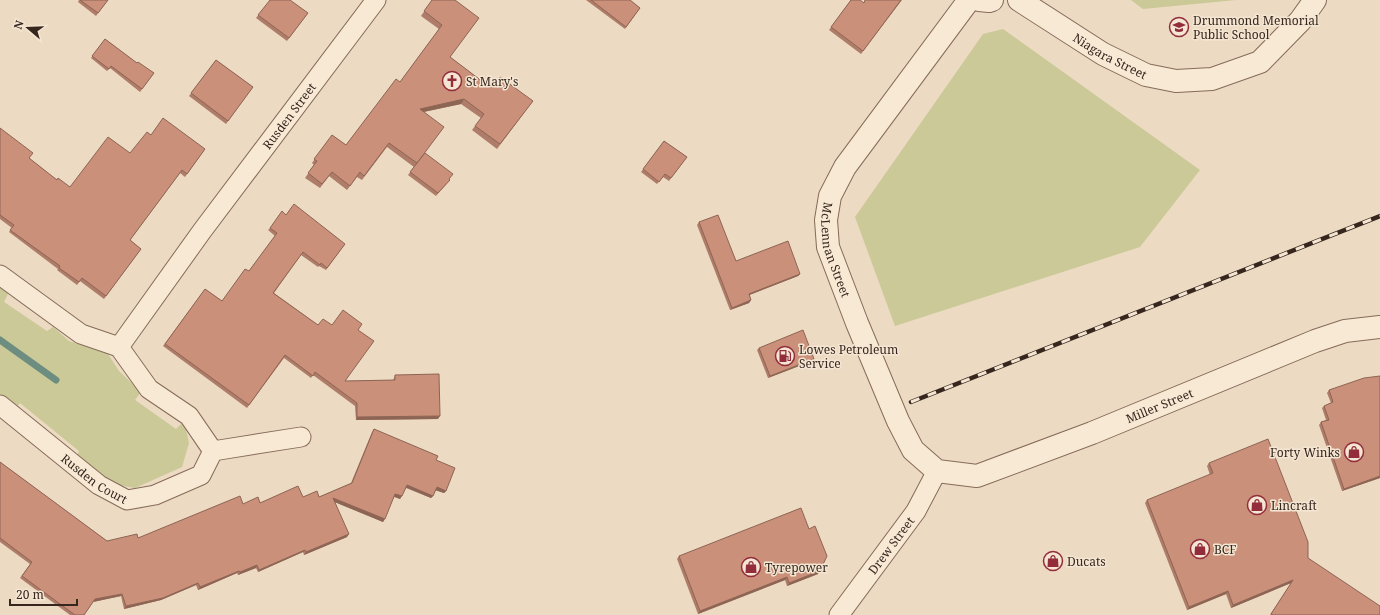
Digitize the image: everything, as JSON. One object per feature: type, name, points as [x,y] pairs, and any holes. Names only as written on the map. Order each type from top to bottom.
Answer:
[{"type":"street","name":"Rusden Street","points":[[119,347],[202,231],[376,0]]},
{"type":"street","name":"McLennan Street","points":[[937,470],[913,450],[898,421],[852,311],[828,247],[826,220],[830,196],[845,167],[969,0]]},
{"type":"street","points":[[978,0],[992,0]]},
{"type":"street","name":"Niagara Street","points":[[1019,0],[1103,54],[1146,75],[1176,81],[1212,79],[1260,62],[1300,21],[1315,0]]},
{"type":"street","points":[[0,275],[81,334],[119,347],[149,389],[189,416],[213,451],[301,437]]},
{"type":"street","name":"Miller Street","points":[[937,470],[977,476],[1092,433],[1315,341],[1345,331],[1380,327]]},
{"type":"street","name":"Rusden Court","points":[[0,405],[99,485],[127,500],[154,495],[201,475],[213,451]]},
{"type":"street","name":"Drew Street","points":[[839,615],[916,511],[937,470]]},
{"type":"shaded area","points":[[1131,0],[1236,0],[1143,9]]},
{"type":"shaded area","points":[[1003,29],[1200,170],[1140,247],[895,326],[855,217],[983,34]]},
{"type":"shaded area","points":[[0,286],[8,294],[4,302],[47,331],[53,327],[69,341],[108,354],[119,371],[141,392],[135,400],[176,429],[184,421],[189,443],[182,467],[135,488],[107,483],[76,458],[79,451],[20,403],[14,410],[0,394]]},
{"type":"building","points":[[80,0],[108,0],[98,13]]},
{"type":"building","points":[[270,0],[290,0],[308,13],[289,38],[258,15]]},
{"type":"building","points":[[432,0],[455,0],[479,18],[450,57],[491,88],[500,77],[533,101],[500,144],[475,126],[484,114],[464,99],[420,109],[444,127],[417,163],[389,143],[364,176],[360,172],[350,186],[332,172],[322,184],[308,173],[317,161],[314,159],[332,135],[346,145],[396,79],[400,82],[442,25],[424,11]]},
{"type":"building","points":[[591,0],[630,0],[640,8],[626,27]]},
{"type":"building","points":[[851,0],[860,0],[864,3],[865,0],[901,0],[863,51],[831,27]]},
{"type":"building","points":[[105,39],[137,63],[138,62],[154,73],[142,89],[111,66],[109,69],[92,56]]},
{"type":"building","points":[[216,60],[253,87],[228,121],[191,93]]},
{"type":"building","points":[[163,118],[205,149],[187,174],[182,170],[130,240],[141,249],[106,296],[82,278],[79,282],[59,268],[60,266],[10,230],[14,225],[0,215],[0,128],[33,153],[29,158],[57,180],[58,178],[70,187],[108,137],[130,153],[147,132],[151,135]]},
{"type":"building","points":[[664,141],[687,157],[671,178],[665,174],[659,182],[643,169]]},
{"type":"building","points":[[425,153],[453,174],[449,179],[450,180],[438,193],[410,172]]},
{"type":"building","points":[[294,204],[345,244],[327,268],[321,263],[320,265],[303,252],[273,293],[318,325],[323,319],[332,325],[343,310],[362,324],[358,330],[374,341],[345,381],[395,380],[395,375],[439,374],[440,416],[357,417],[357,403],[315,372],[313,376],[285,355],[249,405],[165,344],[205,289],[222,301],[245,269],[249,271],[277,233],[270,228],[282,211],[286,215]]},
{"type":"building","points":[[718,215],[736,261],[788,241],[800,274],[749,294],[751,300],[732,308],[699,222]]},
{"type":"building","name":"Lowes Petroleum Service","points":[[803,330],[814,359],[770,376],[759,348]]},
{"type":"building","name":"Forty Winks","points":[[1380,376],[1380,476],[1344,489],[1321,422],[1329,420],[1324,406],[1333,402],[1329,390],[1364,378]]},
{"type":"building","points":[[374,429],[438,456],[436,460],[455,468],[446,491],[437,487],[433,496],[407,485],[402,496],[395,494],[385,519],[333,498],[349,534],[306,552],[305,550],[259,570],[257,565],[200,587],[198,583],[163,598],[126,606],[122,594],[95,599],[84,615],[75,615],[22,576],[32,562],[0,538],[0,462],[107,541],[137,534],[138,538],[240,496],[243,504],[258,497],[260,503],[298,486],[303,497],[317,491],[319,497],[352,483]]},
{"type":"building","points":[[1268,439],[1308,542],[1308,558],[1380,606],[1380,615],[1271,614],[1293,580],[1233,605],[1228,591],[1189,607],[1147,500],[1213,473],[1209,463]]},
{"type":"building","name":"Tyrepower","points":[[801,508],[809,529],[815,526],[827,556],[820,571],[789,583],[787,577],[700,611],[679,556]]},
{"type":"waterway","points":[[0,340],[56,380]]},
{"type":"railway","points":[[911,402],[1380,216]]},
{"type":"place","name":"Drummond Memorial Public School","points":[[1179,27]]},
{"type":"place","name":"St Mary's","points":[[452,81]]},
{"type":"place","name":"Lowes Petroleum Service","points":[[785,356]]},
{"type":"place","name":"Forty Winks","points":[[1354,452]]},
{"type":"place","name":"Lincraft","points":[[1257,505]]},
{"type":"place","name":"BCF","points":[[1200,549]]},
{"type":"place","name":"Ducats","points":[[1053,561]]},
{"type":"place","name":"Tyrepower","points":[[751,567]]}]
